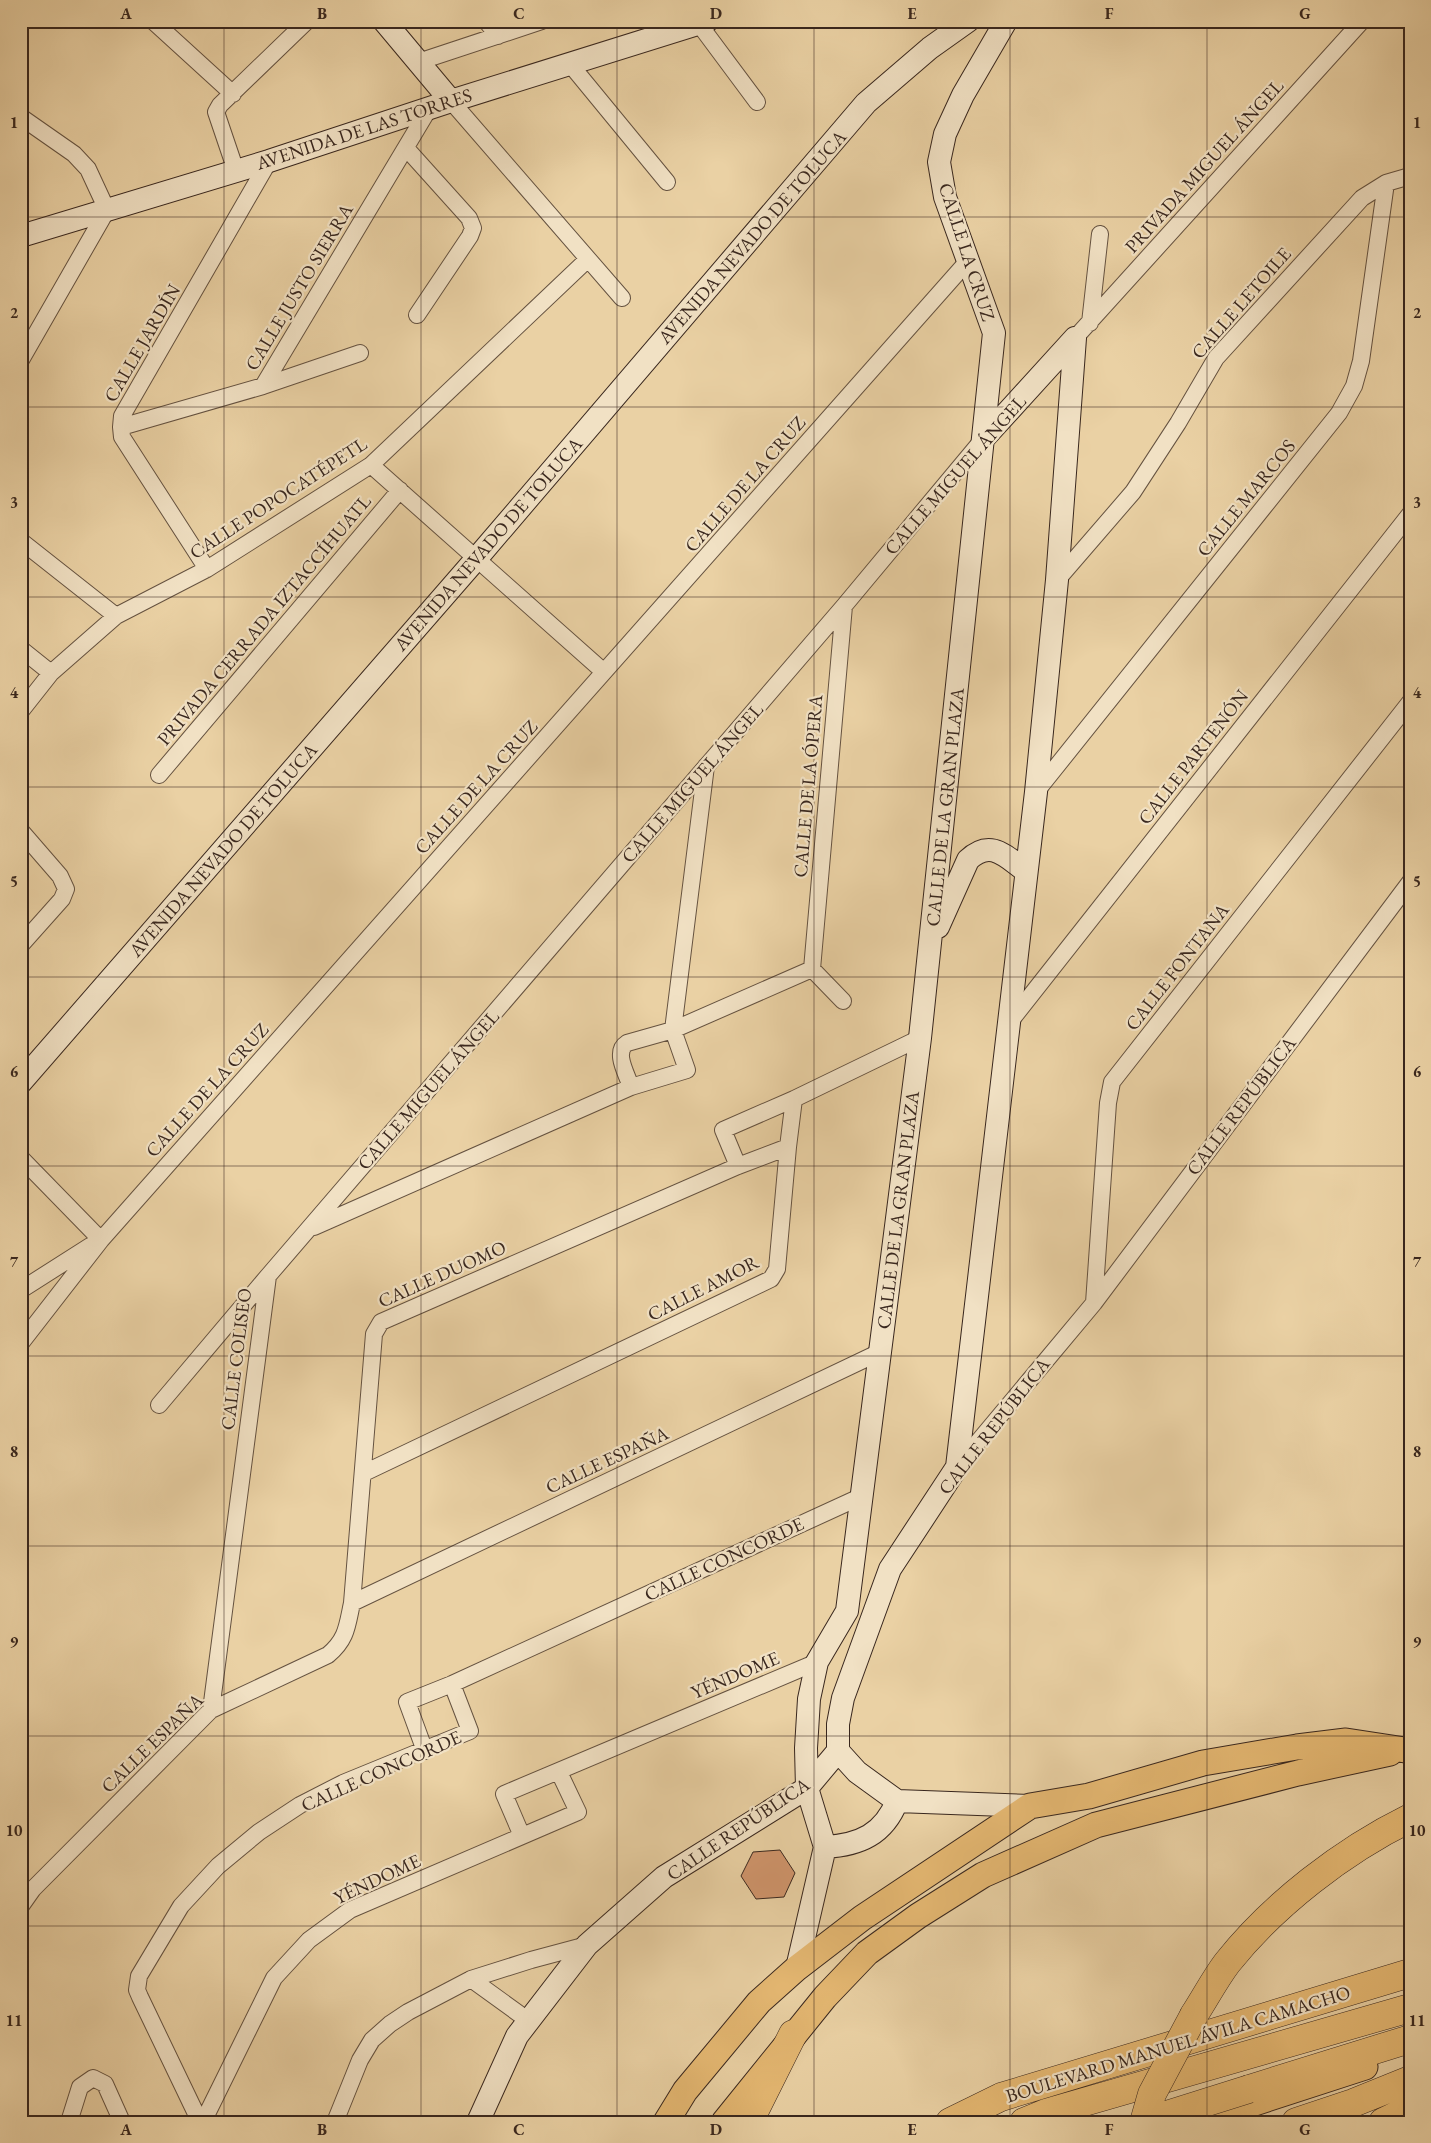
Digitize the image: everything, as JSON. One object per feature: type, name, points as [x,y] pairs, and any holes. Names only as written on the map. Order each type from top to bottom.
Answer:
[{"type":"highway","points":[[1144,2122],[1152,2094],[1194,2015],[1227,1963],[1270,1916],[1320,1874],[1376,1835],[1410,1818]]},
{"type":"highway","name":"BOULEVARD MANUEL ÁVILA CAMACHO","points":[[950,2122],[1001,2097],[1410,1973]]},
{"type":"highway","name":"BOULEVARD MANUEL ÁVILA CAMACHO","points":[[1024,2122],[1046,2113],[1410,2008]]},
{"type":"highway","points":[[750,2122],[793,2034]]},
{"type":"highway","points":[[1144,2122],[1410,2040]]},
{"type":"highway","points":[[1296,2122],[1353,2103],[1410,2080]]},
{"type":"highway","points":[[1320,2122],[1353,2103]]},
{"type":"highway","points":[[1383,2122],[1410,2109]]},
{"type":"main road","points":[[666,2122],[685,2091],[759,2002],[797,1968],[862,1918],[1030,1806],[1088,1796],[1202,1763],[1297,1747],[1346,1741],[1407,1750]]},
{"type":"main road","points":[[724,2122],[824,1997],[867,1953],[918,1916],[983,1875],[1096,1825],[1298,1773],[1407,1750]]},
{"type":"main road","points":[[1196,2122],[1410,2052]]},
{"type":"street","points":[[153,21],[233,94]]},
{"type":"street","points":[[236,171],[216,112],[220,105],[307,21]]},
{"type":"street","points":[[384,21],[418,62],[440,104],[588,258],[622,298]]},
{"type":"street","points":[[486,21],[498,36]]},
{"type":"street","points":[[418,62],[542,21]]},
{"type":"street","name":"AVENIDA NEVADO DE TOLUCA","points":[[21,1082],[477,558],[866,103],[930,48],[968,21]]},
{"type":"street","name":"CALLE LA CRUZ","points":[[984,438],[994,333],[945,197],[939,162],[945,134],[963,94],[1006,21]]},
{"type":"street","name":"PRIVADA MIGUEL ÁNGEL","points":[[1082,330],[1362,21]]},
{"type":"street","points":[[703,22],[757,102]]},
{"type":"street","name":"AVENIDA DE LAS TORRES","points":[[21,236],[269,161],[440,104],[703,22]]},
{"type":"street","points":[[570,64],[668,182]]},
{"type":"street","name":"CALLE JUSTO SIERRA","points":[[121,427],[264,386],[406,148],[440,104]]},
{"type":"street","points":[[21,118],[74,154],[88,169],[107,210],[21,360]]},
{"type":"street","points":[[406,148],[469,218],[473,228],[470,236],[417,315]]},
{"type":"street","name":"CALLE JARDÍN","points":[[207,569],[122,437],[122,416],[269,161]]},
{"type":"street","name":"CALLE LETOILE","points":[[1057,580],[1133,492],[1178,423],[1216,358],[1362,198],[1386,183],[1410,176]]},
{"type":"street","name":"CALLE MARCOS","points":[[1036,792],[1339,413],[1354,386],[1361,361],[1386,183]]},
{"type":"street","points":[[957,1468],[1036,792],[1082,330],[1100,234]]},
{"type":"street","name":"CALLE POPOCATÉPETL","points":[[21,711],[51,674],[116,616],[207,569],[371,465],[588,258]]},
{"type":"street","name":"CALLE DE LA CRUZ","points":[[21,1343],[101,1240],[967,262]]},
{"type":"street","name":"CALLE MIGUEL ÁNGEL","points":[[310,1228],[844,606],[984,438],[1082,330]]},
{"type":"street","points":[[264,386],[360,353]]},
{"type":"street","name":"CALLE DE LA GRAN PLAZA","points":[[797,1968],[825,1847],[807,1788],[806,1748],[809,1700],[817,1662],[847,1611],[860,1497],[920,1038],[984,438]]},
{"type":"street","points":[[371,465],[604,672]]},
{"type":"street","name":"PRIVADA CERRADA IZTACCÍHUATL","points":[[159,775],[400,490]]},
{"type":"street","name":"CALLE PARTENÓN","points":[[1008,1024],[1410,514]]},
{"type":"street","points":[[21,541],[116,616]]},
{"type":"street","name":"CALLE DE LA ÓPERA","points":[[812,969],[844,606]]},
{"type":"street","points":[[21,649],[51,674]]},
{"type":"street","name":"CALLE FONTANA","points":[[1094,1303],[1108,1103],[1112,1082],[1410,702]]},
{"type":"street","points":[[673,1030],[706,766]]},
{"type":"street","points":[[21,831],[60,876],[66,889],[62,899],[21,945]]},
{"type":"street","points":[[930,946],[968,860],[974,854],[981,850],[995,850],[1026,872]]},
{"type":"street","name":"CALLE REPÚBLICA","points":[[478,2122],[517,2036],[587,1945],[664,1877],[807,1788],[838,1751],[838,1724],[843,1698],[890,1569],[957,1468],[1094,1303],[1410,882]]},
{"type":"street","points":[[631,1088],[620,1053],[622,1047],[627,1043],[673,1030],[812,969],[843,1001]]},
{"type":"street","name":"CALLE COLISEO","points":[[211,1710],[268,1276],[310,1228],[631,1088],[687,1070],[673,1030]]},
{"type":"street","points":[[738,1166],[723,1130],[794,1099],[920,1038]]},
{"type":"street","name":"CALLE AMOR","points":[[364,1473],[772,1279],[777,1269],[794,1099]]},
{"type":"street","name":"CALLE DUOMO","points":[[339,1646],[344,1638],[352,1603],[374,1334],[381,1322],[738,1166],[788,1147]]},
{"type":"street","points":[[21,1158],[101,1240],[21,1290]]},
{"type":"street","points":[[159,1406],[268,1276]]},
{"type":"street","name":"CALLE ESPAÑA","points":[[352,1603],[880,1352]]},
{"type":"street","name":"CALLE CONCORDE","points":[[202,2122],[137,1990],[139,1976],[182,1906],[218,1866],[259,1832],[292,1810],[343,1783],[470,1731],[452,1684],[860,1497]]},
{"type":"street","name":"CALLE ESPAÑA","points":[[21,1906],[33,1889],[211,1710],[328,1655],[339,1646]]},
{"type":"street","name":"YÉNDOME","points":[[202,2122],[274,1978],[309,1940],[350,1910],[578,1812],[559,1772],[817,1662]]},
{"type":"street","points":[[425,1751],[407,1702],[452,1684]]},
{"type":"street","points":[[838,1751],[857,1772],[897,1801],[1030,1806]]},
{"type":"street","points":[[522,1836],[504,1794],[559,1772]]},
{"type":"street","points":[[825,1847],[842,1846],[869,1836],[891,1817],[897,1801]]},
{"type":"street","points":[[335,2122],[360,2060],[372,2040],[390,2024],[408,2012],[471,1979],[587,1945]]},
{"type":"street","points":[[471,1979],[529,2021]]},
{"type":"street","points":[[69,2122],[80,2087],[93,2078],[105,2084],[122,2122]]},
{"type":"building","points":[[780,1850],[795,1873],[784,1897],[756,1899],[741,1876],[753,1852]]}]
